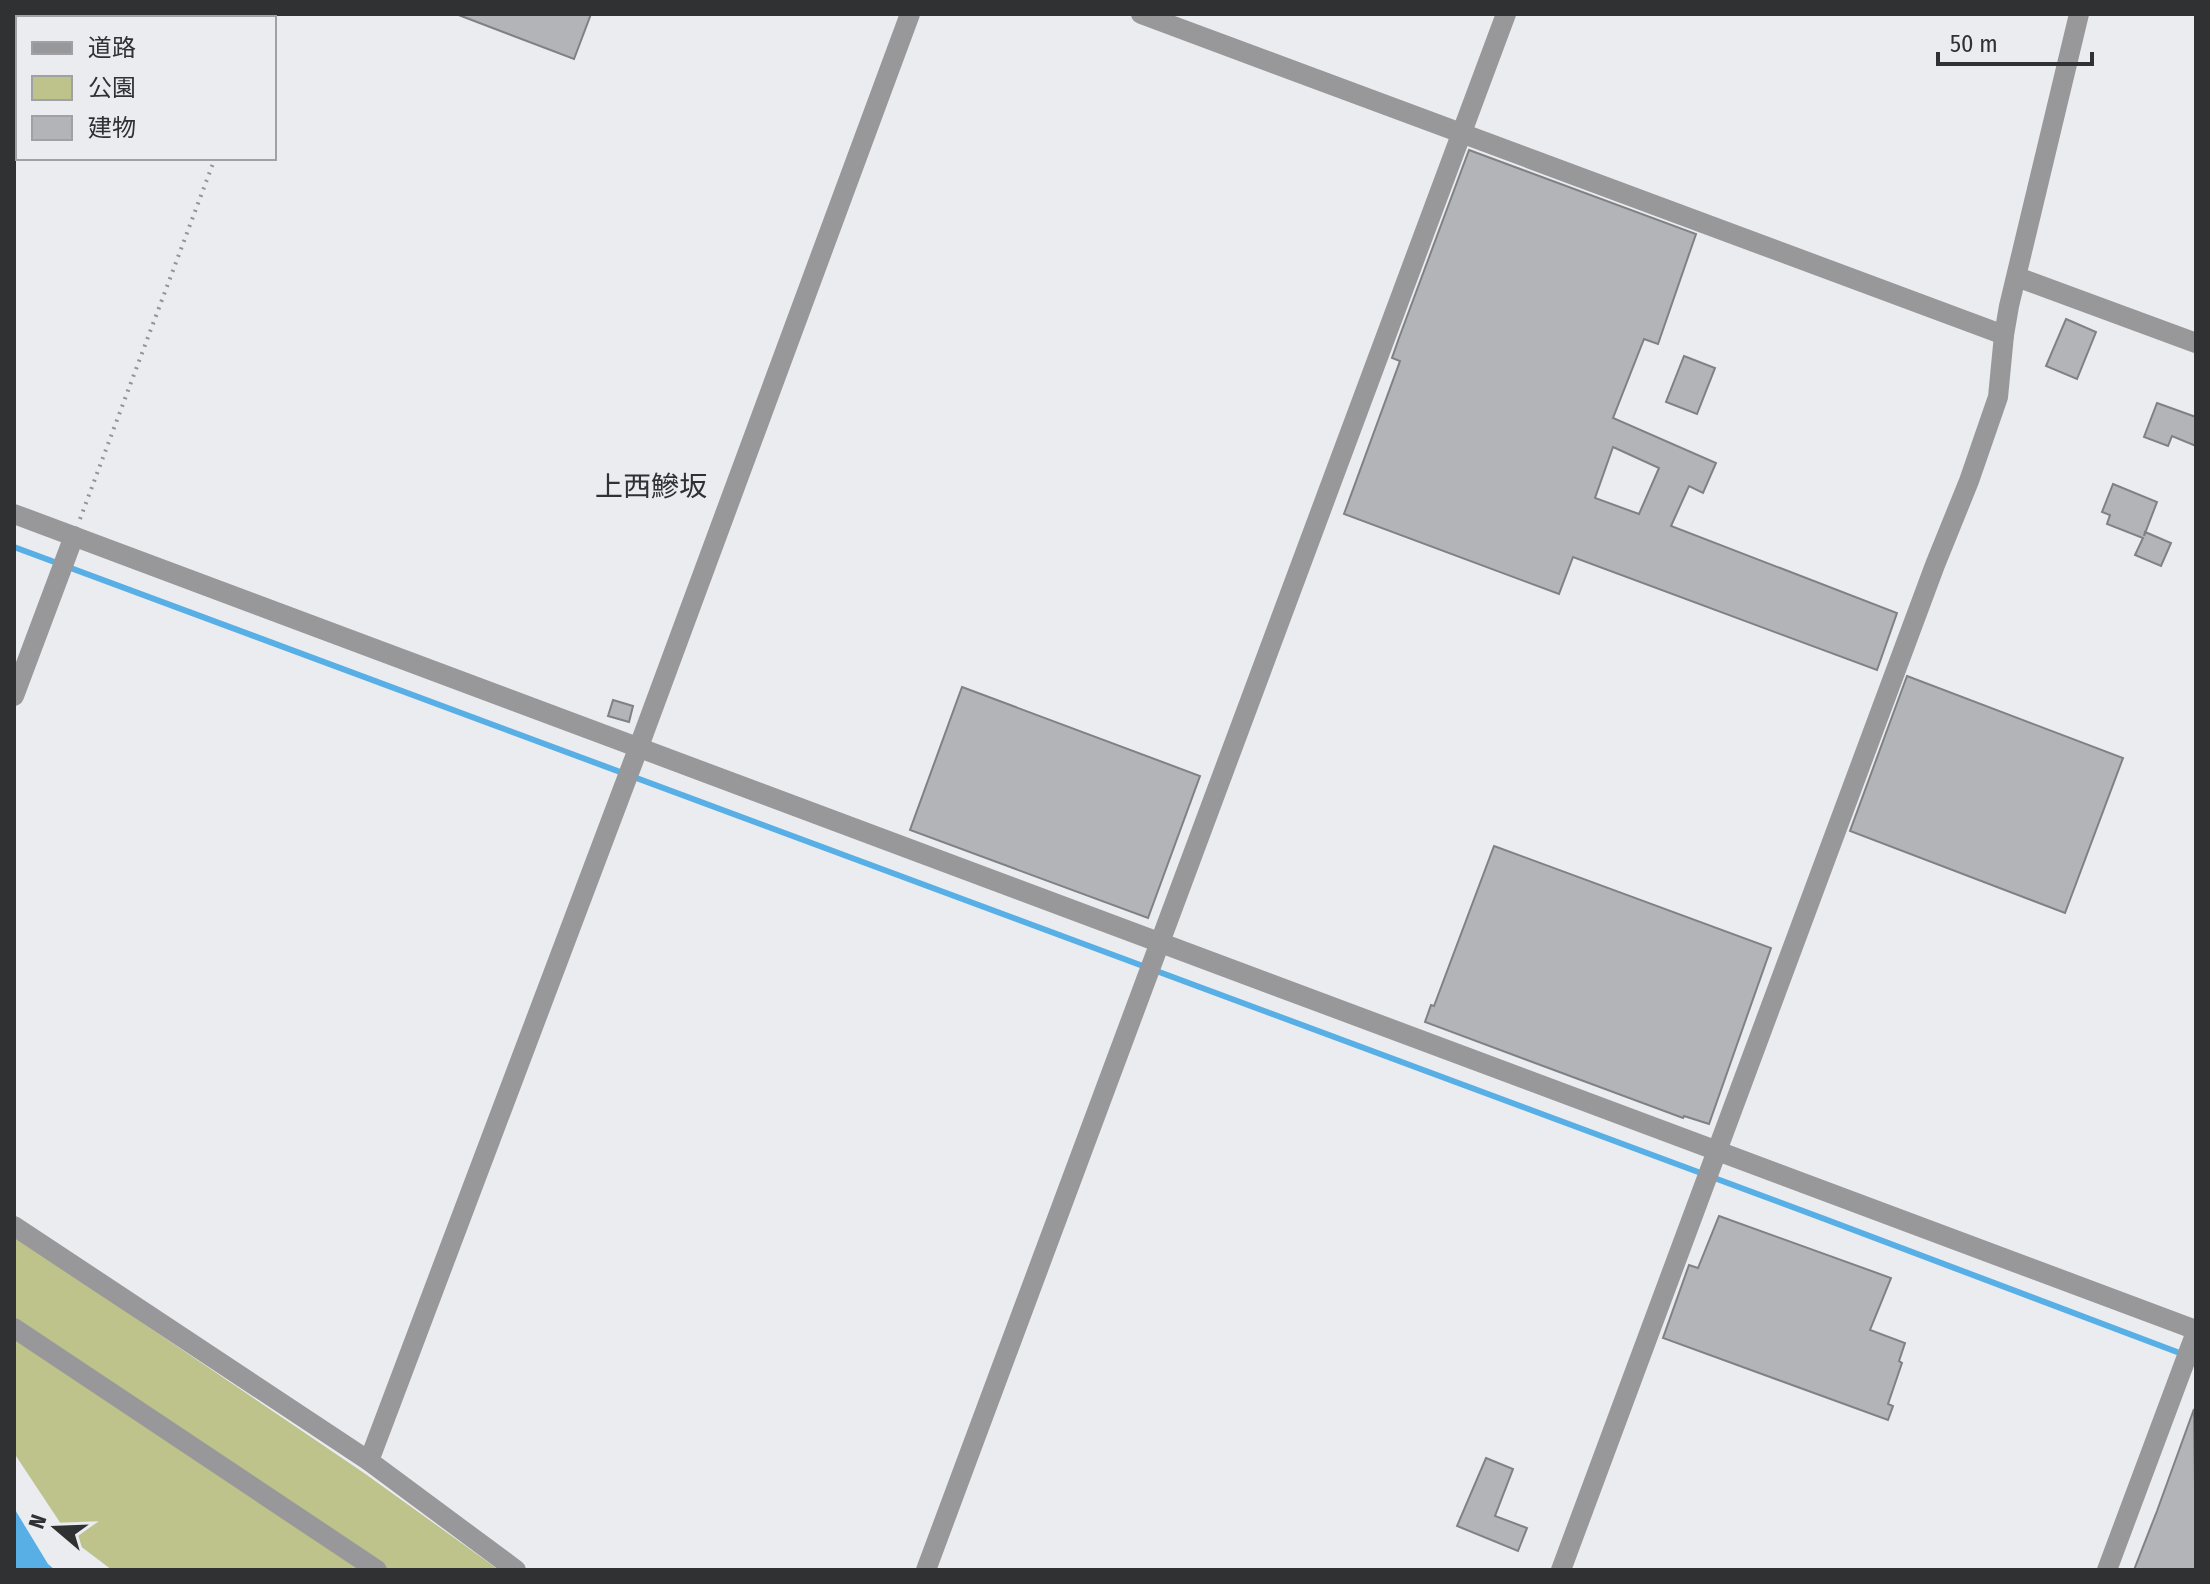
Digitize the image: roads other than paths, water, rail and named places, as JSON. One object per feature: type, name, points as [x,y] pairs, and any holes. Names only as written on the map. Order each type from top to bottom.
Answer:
[{"type":"street","points":[[369,1461],[910,14]]},
{"type":"street","points":[[1141,14],[2004,335]]},
{"type":"street","points":[[926,1570],[1506,14]]},
{"type":"street","points":[[1561,1570],[1998,397],[2004,335],[2079,14]]},
{"type":"street","points":[[2017,277],[2196,343]]},
{"type":"street","points":[[14,514],[71,545],[1715,1158],[2196,1331],[2107,1570]]},
{"type":"street","points":[[14,696],[71,545]]},
{"type":"street","points":[[14,1226],[369,1461],[516,1570]]},
{"type":"street","points":[[14,1328],[377,1570]]},
{"type":"water","points":[[14,1508],[48,1564],[55,1570],[14,1570]]},
{"type":"waterway","points":[[14,547],[2185,1355]]},
{"type":"district","name":"上西鰺坂","points":[[651,486]]}]
